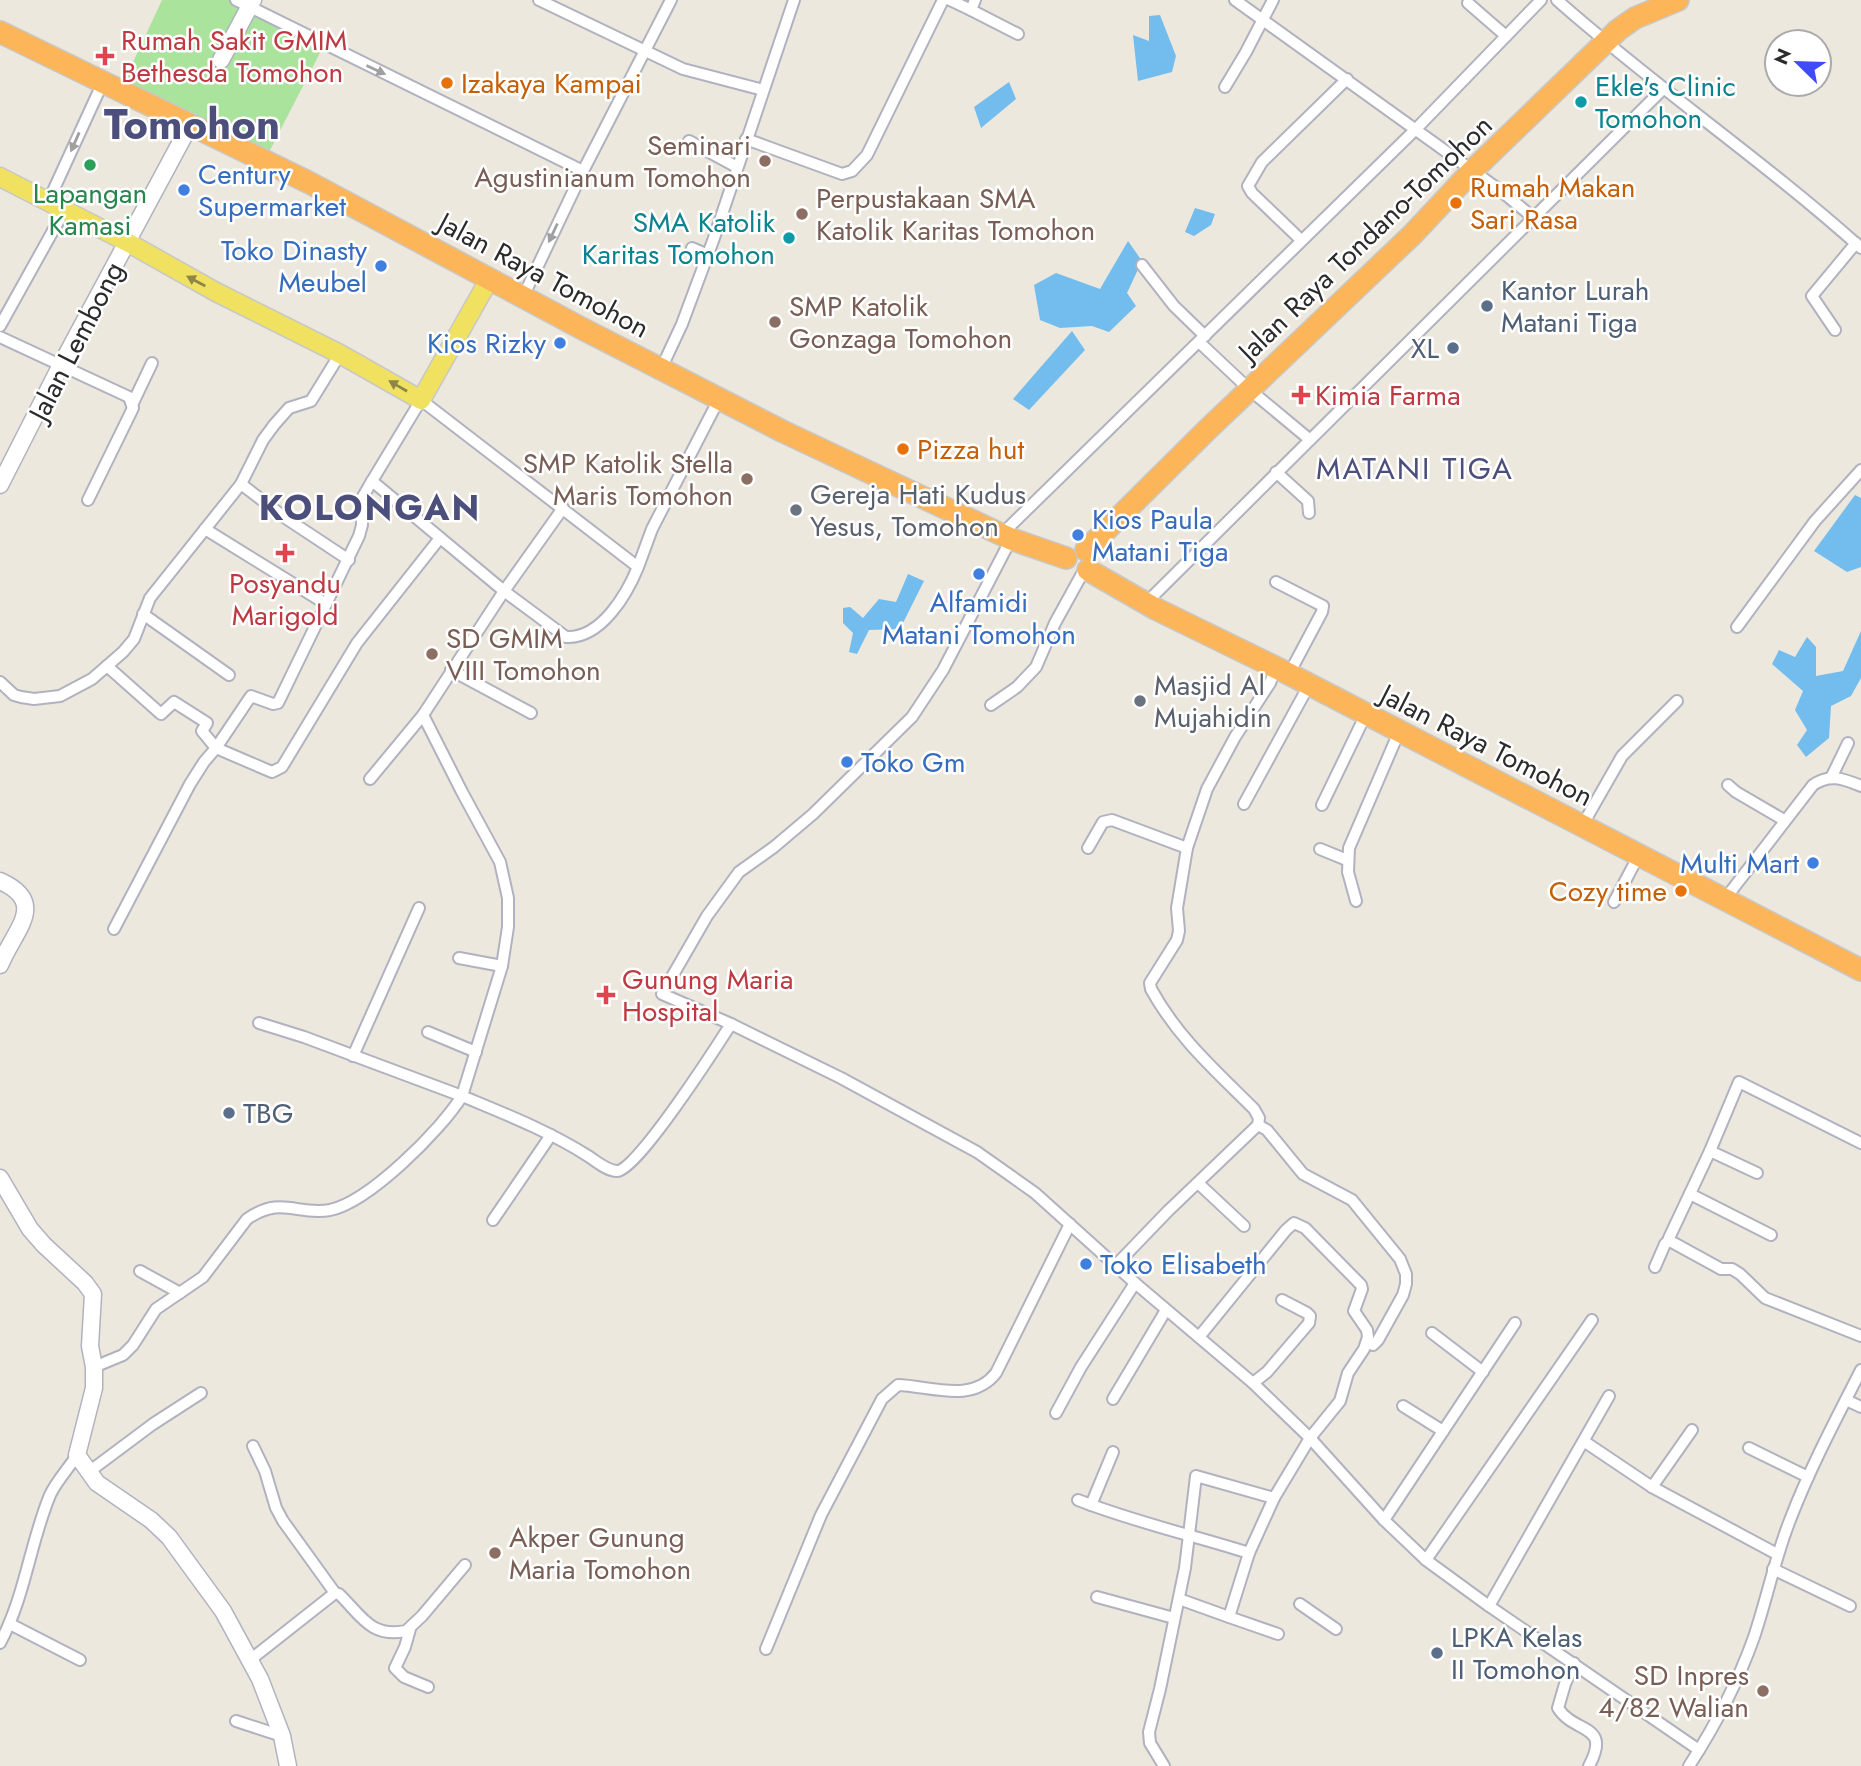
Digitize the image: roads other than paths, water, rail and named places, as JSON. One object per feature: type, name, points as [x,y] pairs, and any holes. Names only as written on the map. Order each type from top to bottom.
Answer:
[{"type":"highway","name":"Jalan Raya Tondano-Tomohon","points":[[1086,564],[1102,532],[1413,234],[1472,171],[1605,43],[1635,18],[1678,0]]},
{"type":"highway","name":"Jalan Raya Tomohon","points":[[0,32],[310,183],[719,399],[1006,537],[1066,558],[1075,548],[1086,564],[1146,604],[1283,671],[1861,970]]},
{"type":"main road","points":[[221,60],[246,2]]},
{"type":"main road","name":"Jalan Lembong","points":[[0,485],[4,468],[191,123]]},
{"type":"main road","points":[[0,177],[127,242],[216,292],[340,354],[421,400],[490,278]]},
{"type":"main road","points":[[0,881],[20,892],[26,900],[26,911],[0,965]]},
{"type":"main road","points":[[0,1178],[37,1237],[93,1294],[90,1346],[94,1367],[92,1406],[77,1455],[97,1483],[151,1520],[169,1537],[223,1611],[260,1679],[282,1736],[288,1766]]},
{"type":"street","points":[[539,0],[683,69],[763,90]]},
{"type":"street","points":[[523,297],[583,171],[671,0]]},
{"type":"street","points":[[661,369],[682,324],[708,255],[794,0]]},
{"type":"street","points":[[746,139],[842,174],[852,171],[867,155],[943,0]]},
{"type":"street","points":[[950,0],[973,5],[1018,34]]},
{"type":"street","points":[[1235,0],[1416,129],[1535,219]]},
{"type":"street","points":[[1225,87],[1273,0]]},
{"type":"street","points":[[1541,0],[1416,129],[1301,240],[1006,537],[943,670],[912,717],[790,834],[739,872],[706,916],[662,994],[731,1024],[841,1078],[977,1152],[1035,1193],[1115,1266],[1253,1383],[1310,1438],[1384,1520],[1426,1560],[1699,1750]]},
{"type":"street","points":[[1557,0],[1605,43],[1858,246],[1812,296],[1835,330]]},
{"type":"street","points":[[246,2],[583,171]]},
{"type":"street","points":[[1468,3],[1506,36]]},
{"type":"street","points":[[1301,240],[1248,186],[1262,162],[1347,79]]},
{"type":"street","points":[[0,326],[56,207],[103,82]]},
{"type":"street","points":[[1146,604],[1663,89]]},
{"type":"street","points":[[689,141],[737,167]]},
{"type":"street","points":[[692,248],[708,255]]},
{"type":"street","points":[[1142,265],[1202,339],[1250,390],[1309,439]]},
{"type":"street","points":[[0,337],[129,397],[132,405]]},
{"type":"street","points":[[0,682],[14,695],[21,697],[34,699],[60,696],[92,679],[123,652],[134,639],[150,598],[241,484],[263,440],[281,415],[289,408],[311,401],[340,354]]},
{"type":"street","points":[[88,500],[126,424],[152,363]]},
{"type":"street","points":[[372,481],[504,591],[561,634],[572,638],[596,626],[616,608],[626,594],[657,520],[719,399]]},
{"type":"street","points":[[114,929],[190,784],[251,696],[278,703],[349,559],[362,525],[361,500],[421,400],[638,567]]},
{"type":"street","points":[[1737,627],[1815,521],[1861,470]]},
{"type":"street","points":[[1276,472],[1308,501],[1309,513]]},
{"type":"street","points":[[241,484],[284,517],[349,559]]},
{"type":"street","points":[[370,779],[424,715],[504,591],[563,508]]},
{"type":"street","points":[[205,529],[326,604]]},
{"type":"street","points":[[107,666],[161,714],[174,702],[206,723],[202,731],[216,748],[272,772],[282,767],[357,643],[440,538]]},
{"type":"street","points":[[991,705],[1017,687],[1037,667],[1055,623],[1086,564]]},
{"type":"street","points":[[1115,1266],[1258,1125],[1259,1118],[1254,1109],[1189,1046],[1151,989],[1153,975],[1177,940],[1177,908],[1187,848],[1207,789],[1235,737],[1270,683],[1283,671],[1322,612],[1323,606],[1276,582]]},
{"type":"street","points":[[143,614],[229,675]]},
{"type":"street","points":[[452,670],[531,713]]},
{"type":"street","points":[[1244,803],[1309,685]]},
{"type":"street","points":[[1582,826],[1615,766],[1677,701]]},
{"type":"street","points":[[1322,805],[1366,714]]},
{"type":"street","points":[[94,1367],[123,1355],[133,1345],[156,1309],[203,1277],[238,1229],[257,1213],[291,1206],[327,1210],[355,1200],[387,1175],[444,1121],[462,1096],[502,966],[508,927],[508,898],[500,862],[424,715]]},
{"type":"street","points":[[1356,901],[1347,860],[1357,828],[1399,732]]},
{"type":"street","points":[[1831,778],[1847,743]]},
{"type":"street","points":[[1725,900],[1813,785],[1823,778],[1831,778],[1861,786]]},
{"type":"street","points":[[1728,785],[1784,820]]},
{"type":"street","points":[[1088,848],[1103,822],[1112,820],[1187,848]]},
{"type":"street","points":[[1320,849],[1347,860]]},
{"type":"street","points":[[1614,902],[1639,855]]},
{"type":"street","points":[[353,1056],[419,908]]},
{"type":"street","points":[[459,958],[502,966]]},
{"type":"street","points":[[259,1023],[304,1037],[521,1120],[611,1170],[624,1169],[654,1135],[731,1024]]},
{"type":"street","points":[[428,1032],[476,1052]]},
{"type":"street","points":[[1655,1267],[1710,1152],[1739,1082],[1861,1143]]},
{"type":"street","points":[[1258,1125],[1267,1130],[1303,1174],[1352,1200],[1400,1259],[1406,1273],[1403,1295],[1378,1340],[1373,1345],[1367,1343]]},
{"type":"street","points":[[493,1220],[551,1135]]},
{"type":"street","points":[[1710,1152],[1757,1173]]},
{"type":"street","points":[[1198,1182],[1244,1226]]},
{"type":"street","points":[[1690,1194],[1770,1235]]},
{"type":"street","points":[[1199,1337],[1294,1223],[1305,1227],[1359,1281],[1362,1289],[1354,1311],[1367,1330],[1367,1343],[1348,1373],[1340,1401],[1310,1438],[1274,1498],[1249,1553],[1229,1617]]},
{"type":"street","points":[[766,1649],[821,1515],[882,1399],[898,1385],[930,1391],[949,1391],[978,1388],[989,1382],[996,1373],[1070,1224]]},
{"type":"street","points":[[1669,1240],[1721,1269],[1732,1269],[1765,1298],[1861,1336]]},
{"type":"street","points":[[141,1271],[180,1293]]},
{"type":"street","points":[[1056,1413],[1081,1367],[1135,1283]]},
{"type":"street","points":[[1253,1383],[1274,1365],[1309,1323],[1310,1316],[1307,1313],[1282,1300]]},
{"type":"street","points":[[1113,1399],[1166,1310]]},
{"type":"street","points":[[1426,1560],[1592,1320]]},
{"type":"street","points":[[1384,1520],[1516,1323]]},
{"type":"street","points":[[1432,1334],[1483,1372]]},
{"type":"street","points":[[1689,1766],[1735,1684],[1754,1637],[1777,1554],[1808,1476],[1861,1370]]},
{"type":"street","points":[[90,1471],[153,1424],[201,1393]]},
{"type":"street","points":[[1489,1606],[1609,1396]]},
{"type":"street","points":[[1846,1400],[1861,1407]]},
{"type":"street","points":[[1402,1406],[1443,1431]]},
{"type":"street","points":[[1652,1487],[1692,1430]]},
{"type":"street","points":[[1585,1442],[1652,1487],[1777,1554]]},
{"type":"street","points":[[253,1446],[283,1521],[335,1593],[373,1628],[388,1632],[410,1629]]},
{"type":"street","points":[[1749,1448],[1808,1476]]},
{"type":"street","points":[[1091,1505],[1113,1452]]},
{"type":"street","points":[[0,1643],[10,1624],[34,1540],[51,1493],[77,1455]]},
{"type":"street","points":[[1164,1766],[1150,1743],[1149,1732],[1179,1600],[1196,1476],[1274,1498]]},
{"type":"street","points":[[1078,1500],[1122,1517],[1249,1553]]},
{"type":"street","points":[[428,1687],[404,1677],[395,1668],[410,1629],[465,1565]]},
{"type":"street","points":[[1773,1569],[1850,1606]]},
{"type":"street","points":[[250,1660],[335,1593]]},
{"type":"street","points":[[1097,1597],[1174,1618]]},
{"type":"street","points":[[1179,1600],[1278,1634]]},
{"type":"street","points":[[1300,1604],[1336,1629]]},
{"type":"street","points":[[10,1624],[80,1660]]},
{"type":"street","points":[[1574,1663],[1564,1684],[1558,1707],[1562,1714],[1592,1732],[1597,1746],[1589,1766]]},
{"type":"street","points":[[236,1721],[282,1736]]},
{"type":"water","points":[[1160,15],[1176,56],[1172,72],[1138,81],[1133,35],[1149,41],[1149,16]]},
{"type":"water","points":[[1009,82],[1016,99],[981,128],[974,107]]},
{"type":"water","points":[[1195,208],[1215,214],[1211,225],[1194,236],[1185,232]]},
{"type":"water","points":[[1128,241],[1142,261],[1127,293],[1136,306],[1109,332],[1092,326],[1060,328],[1040,320],[1034,285],[1056,273],[1100,289]]},
{"type":"water","points":[[1072,331],[1085,350],[1029,410],[1013,399]]},
{"type":"water","points":[[1855,495],[1861,498],[1861,567],[1847,572],[1814,551]]},
{"type":"water","points":[[908,574],[924,581],[900,629],[869,630],[857,654],[849,652],[853,633],[843,623],[843,608],[850,607],[863,618],[879,599],[896,602]]},
{"type":"water","points":[[1861,631],[1861,678],[1851,696],[1831,706],[1829,738],[1806,757],[1797,745],[1807,730],[1795,710],[1803,691],[1772,664],[1779,650],[1795,657],[1807,637],[1816,647],[1816,676],[1843,671]]},
{"type":"place","name":"Rumah Sakit GMIM Bethesda Tomohon","points":[[105,56]]},
{"type":"place","name":"Izakaya Kampai","points":[[447,83]]},
{"type":"place","name":"Ekle's Clinic Tomohon","points":[[1581,102]]},
{"type":"place","name":"Seminari Agustinianum Tomohon","points":[[765,161]]},
{"type":"place","name":"Lapangan Kamasi","points":[[90,165]]},
{"type":"place","name":"Century Supermarket","points":[[184,190]]},
{"type":"place","name":"Rumah Makan Sari Rasa","points":[[1456,203]]},
{"type":"place","name":"Perpustakaan SMA Katolik Karitas Tomohon","points":[[802,214]]},
{"type":"place","name":"SMA Katolik Karitas Tomohon","points":[[789,238]]},
{"type":"place","name":"Toko Dinasty Meubel","points":[[381,266]]},
{"type":"place","name":"Kantor Lurah Matani Tiga","points":[[1487,306]]},
{"type":"place","name":"SMP Katolik Gonzaga Tomohon","points":[[775,322]]},
{"type":"place","name":"Kios Rizky","points":[[560,343]]},
{"type":"place","name":"XL","points":[[1453,348]]},
{"type":"place","name":"Kimia Farma","points":[[1301,395]]},
{"type":"place","name":"Pizza hut","points":[[903,449]]},
{"type":"place","name":"SMP Katolik Stella Maris Tomohon","points":[[747,479]]},
{"type":"place","name":"Gereja Hati Kudus Yesus, Tomohon","points":[[796,510]]},
{"type":"place","name":"Kios Paula Matani Tiga","points":[[1078,535]]},
{"type":"place","name":"Posyandu Marigold","points":[[285,553]]},
{"type":"place","name":"Alfamidi Matani Tomohon","points":[[979,574]]},
{"type":"place","name":"SD GMIM VIII Tomohon","points":[[432,654]]},
{"type":"place","name":"Masjid Al Mujahidin","points":[[1140,701]]},
{"type":"place","name":"Toko Gm","points":[[847,762]]},
{"type":"place","name":"Multi Mart","points":[[1813,863]]},
{"type":"place","name":"Cozy time","points":[[1681,891]]},
{"type":"place","name":"Gunung Maria Hospital","points":[[606,995]]},
{"type":"place","name":"TBG","points":[[229,1113]]},
{"type":"place","name":"Toko Elisabeth","points":[[1086,1264]]},
{"type":"place","name":"Akper Gunung Maria Tomohon","points":[[495,1553]]},
{"type":"place","name":"LPKA Kelas II Tomohon","points":[[1437,1653]]},
{"type":"place","name":"SD Inpres 4/82 Walian","points":[[1763,1691]]},
{"type":"district","name":"Tomohon","points":[[192,124]]},
{"type":"district","name":"MATANI TIGA","points":[[1415,469]]},
{"type":"district","name":"KOLONGAN","points":[[370,508]]}]
